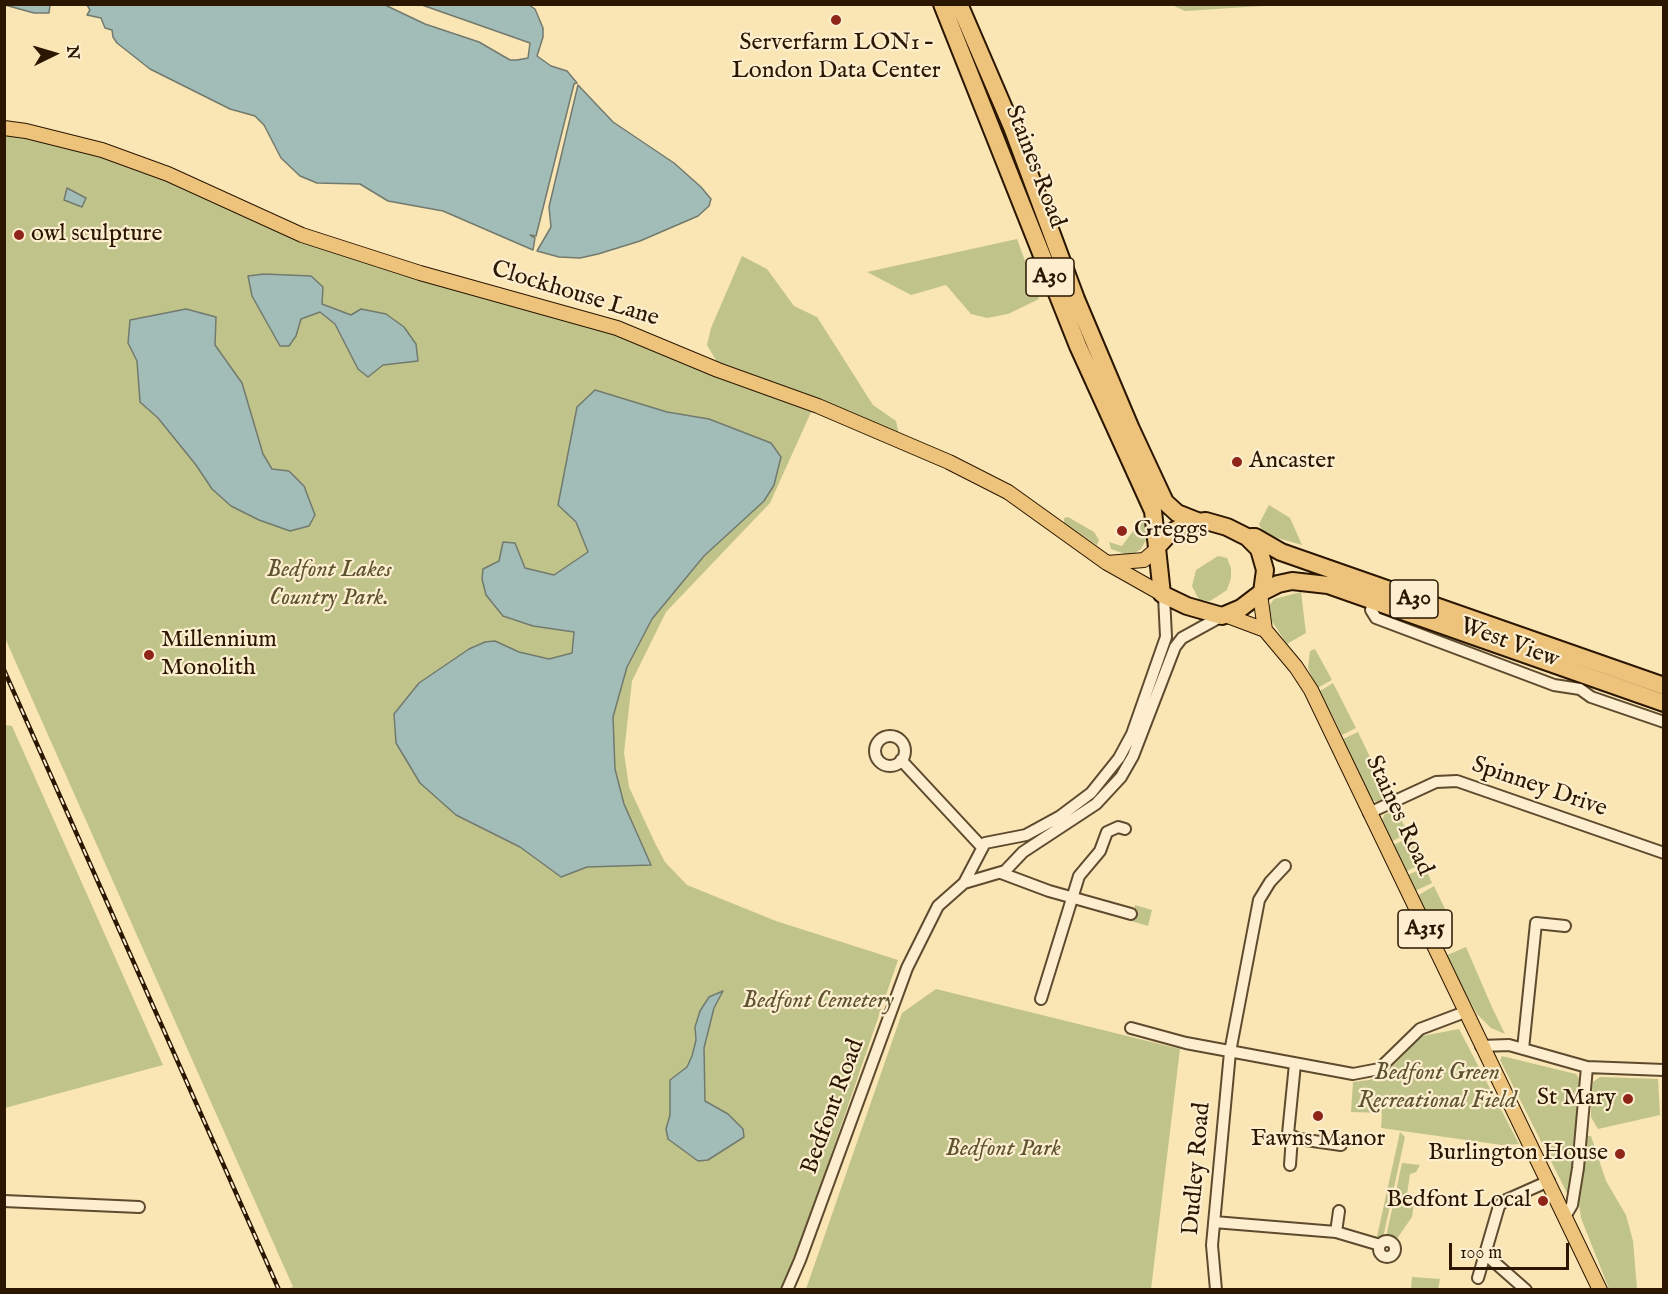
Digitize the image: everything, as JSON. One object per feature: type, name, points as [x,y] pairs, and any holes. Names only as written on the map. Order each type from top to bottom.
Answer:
[{"type":"highway","name":"Staines Road","points":[[942,4],[995,132],[1074,337],[1153,511],[1157,548]]},
{"type":"highway","name":"Staines Road","points":[[959,4],[1012,127],[1076,299],[1131,429],[1165,501],[1177,513],[1197,521]]},
{"type":"highway","points":[[1197,521],[1216,523],[1247,537],[1262,555],[1264,570],[1261,593],[1241,608],[1224,615],[1195,609],[1163,595],[1157,548],[1176,530],[1197,521]]},
{"type":"highway","name":"A30","points":[[1247,537],[1255,537],[1281,552],[1664,686]]},
{"type":"highway","name":"A30","points":[[1261,593],[1278,584],[1310,581],[1374,600],[1582,682],[1664,703]]},
{"type":"main road","name":"Clockhouse Lane","points":[[4,128],[26,131],[102,150],[168,174],[303,235],[420,273],[617,328],[662,344],[718,370],[819,406],[950,462],[1008,492],[1107,563],[1163,595]]},
{"type":"main road","points":[[1107,563],[1144,560],[1157,548]]},
{"type":"main road","points":[[1261,593],[1265,630]]},
{"type":"main road","name":"Staines Road","points":[[1224,615],[1265,630],[1296,667],[1311,690],[1481,1046],[1566,1215],[1600,1290]]},
{"type":"street","points":[[901,760],[981,846],[990,840],[1003,841],[1026,835],[1059,817],[1091,793],[1119,758],[1132,734],[1166,637],[1163,595]]},
{"type":"street","points":[[998,874],[1012,861],[1096,804],[1121,777],[1143,733],[1175,647],[1189,633],[1224,615]]},
{"type":"street","name":"West View","points":[[1582,682],[1591,697],[1664,722]]},
{"type":"street","name":"Spinney Drive","points":[[1369,813],[1436,783],[1457,781],[1664,853]]},
{"type":"street","points":[[1041,999],[1079,876],[1100,851],[1107,832],[1118,827],[1125,829]]},
{"type":"street","points":[[1003,841],[1011,851],[1012,861],[1025,880]]},
{"type":"street","name":"Bedfont Road","points":[[964,882],[966,875],[978,859],[981,846]]},
{"type":"street","points":[[978,859],[986,871],[1025,880],[1049,891],[1131,914]]},
{"type":"street","name":"Dudley Road","points":[[1216,1290],[1212,1245],[1230,1052],[1259,900],[1270,882],[1285,866]]},
{"type":"street","name":"Bedfont Road","points":[[787,1290],[907,968],[938,906],[964,882],[998,874]]},
{"type":"street","points":[[1523,1048],[1536,923],[1565,926]]},
{"type":"street","points":[[1131,1028],[1230,1052],[1353,1074],[1368,1073],[1379,1069],[1392,1060],[1401,1046],[1420,1029],[1465,1012]]},
{"type":"street","points":[[1481,1046],[1494,1044],[1523,1048],[1587,1067],[1664,1070]]},
{"type":"street","points":[[1290,1165],[1292,1137],[1287,1130],[1295,1064]]},
{"type":"street","points":[[1566,1215],[1572,1205],[1587,1067]]},
{"type":"street","points":[[1292,1137],[1341,1144]]},
{"type":"street","points":[[1478,1278],[1499,1206],[1504,1200],[1549,1181]]},
{"type":"street","points":[[4,1202],[139,1207]]},
{"type":"street","points":[[1336,1232],[1339,1211]]},
{"type":"street","points":[[1214,1222],[1336,1232],[1380,1245]]},
{"type":"street","points":[[1485,1254],[1526,1290]]},
{"type":"green space","points":[[1278,4],[1185,11],[1172,5]]},
{"type":"green space","name":"Bedfont Lakes Country Park.","points":[[4,134],[102,155],[178,186],[282,234],[413,278],[616,335],[812,410],[770,503],[666,612],[632,681],[624,753],[629,787],[655,843],[665,862],[687,885],[776,921],[898,960],[787,1283],[782,1289],[287,1289],[293,1287],[5,638]]},
{"type":"green space","points":[[1017,239],[1039,299],[1008,314],[987,318],[971,314],[946,285],[911,295],[867,272]]},
{"type":"green space","points":[[742,256],[767,269],[794,306],[817,317],[873,405],[896,421],[899,435],[718,364],[707,345],[711,328]]},
{"type":"green space","points":[[1269,505],[1290,518],[1302,545],[1264,534],[1259,524]]},
{"type":"green space","points":[[1144,516],[1149,525],[1149,535],[1141,549],[1133,554],[1125,554],[1111,549],[1109,542],[1122,546]]},
{"type":"green space","points":[[1068,517],[1094,532],[1099,540],[1097,545],[1064,523],[1064,518]]},
{"type":"green space","points":[[1218,556],[1227,558],[1231,568],[1227,590],[1210,601],[1199,600],[1192,586],[1196,570]]},
{"type":"green space","points":[[1301,592],[1306,633],[1287,644],[1269,617],[1269,606],[1274,599]]},
{"type":"green space","points":[[1315,649],[1332,680],[1317,688],[1308,668],[1310,651]]},
{"type":"green space","points":[[1333,683],[1356,728],[1342,735],[1320,691]]},
{"type":"green space","points":[[5,725],[12,726],[163,1065],[5,1108]]},
{"type":"green space","points":[[1358,732],[1389,797],[1378,802],[1370,800],[1343,739]]},
{"type":"green space","points":[[1396,809],[1408,833],[1391,842],[1382,821],[1384,815]]},
{"type":"green space","points":[[1411,837],[1423,863],[1405,872],[1393,845]]},
{"type":"green space","points":[[1425,867],[1432,883],[1415,891],[1408,875]]},
{"type":"green space","points":[[1434,886],[1446,911],[1428,920],[1417,896]]},
{"type":"green space","points":[[1135,905],[1152,910],[1148,926],[1131,921]]},
{"type":"green space","points":[[1466,947],[1505,1034],[1491,1028],[1477,1014],[1445,956]]},
{"type":"green space","name":"Bedfont Park","points":[[936,989],[1180,1049],[1151,1289],[806,1289],[902,1013]]},
{"type":"green space","name":"Bedfont Green Recreational Field","points":[[1459,1029],[1519,1144],[1502,1145],[1381,1128],[1382,1113],[1351,1112],[1353,1082],[1369,1080],[1386,1073],[1422,1036]]},
{"type":"green space","points":[[1502,1056],[1576,1074],[1580,1080],[1578,1100],[1581,1102],[1568,1195],[1500,1060]]},
{"type":"green space","points":[[1600,1077],[1658,1079],[1660,1115],[1598,1129],[1591,1117],[1591,1097],[1593,1082]]},
{"type":"green space","points":[[1400,1132],[1405,1137],[1383,1238],[1376,1241]]},
{"type":"green space","points":[[1586,1136],[1591,1136],[1606,1181],[1626,1215],[1633,1241],[1637,1289],[1609,1289],[1581,1218],[1577,1190]]},
{"type":"green space","points":[[1402,1163],[1420,1165],[1416,1172],[1410,1174],[1407,1194],[1415,1196],[1412,1217],[1396,1240],[1386,1237]]},
{"type":"green space","points":[[1412,1277],[1440,1279],[1438,1289],[1411,1289]]},
{"type":"water","points":[[5,5],[50,5],[49,13],[34,13]]},
{"type":"water","points":[[87,5],[385,5],[425,24],[479,42],[510,60],[517,60],[528,58],[530,43],[422,5],[529,5],[535,9],[543,28],[543,37],[537,56],[551,66],[567,71],[577,83],[574,84],[536,236],[530,235],[535,238],[533,250],[443,211],[388,201],[360,184],[317,183],[300,176],[281,158],[264,125],[255,116],[230,109],[150,69],[117,43],[112,30],[105,28],[101,18],[87,15],[90,10]]},
{"type":"water","points":[[578,85],[613,122],[674,163],[701,187],[711,199],[709,206],[698,216],[640,241],[598,254],[580,258],[559,257],[537,251],[551,227],[549,207]]},
{"type":"water","points":[[67,188],[86,198],[82,207],[64,200]]},
{"type":"water","points":[[264,274],[311,276],[323,287],[322,304],[351,315],[361,309],[386,314],[404,327],[416,344],[418,361],[383,365],[368,377],[358,369],[335,324],[320,312],[301,319],[296,336],[289,346],[280,346],[252,296],[248,276]]},
{"type":"water","points":[[186,309],[216,317],[215,345],[242,383],[263,454],[272,469],[289,471],[304,486],[315,515],[309,526],[290,531],[259,520],[231,506],[212,489],[158,418],[140,402],[137,361],[128,343],[130,320]]},
{"type":"water","points":[[595,390],[667,412],[709,419],[771,443],[781,457],[774,485],[764,501],[704,556],[652,619],[627,667],[613,717],[615,769],[624,804],[651,865],[587,867],[561,877],[520,847],[456,815],[420,783],[396,743],[394,714],[419,683],[469,649],[485,642],[495,641],[519,652],[549,659],[572,653],[574,632],[533,626],[503,616],[486,595],[482,579],[483,569],[499,561],[503,542],[515,543],[525,568],[554,575],[588,552],[576,522],[558,505],[577,407]]},
{"type":"water","points":[[723,991],[714,1008],[704,1048],[705,1101],[728,1114],[743,1129],[744,1137],[708,1160],[698,1161],[668,1139],[666,1129],[670,1115],[670,1080],[687,1067],[692,1056],[696,1040],[695,1027],[700,1011],[709,997]]},
{"type":"railway","points":[[4,670],[279,1290]]},
{"type":"place","name":"Serverfarm LON1 – London Data Center","points":[[836,20]]},
{"type":"place","name":"owl sculpture","points":[[19,235]]},
{"type":"place","name":"Ancaster","points":[[1237,462]]},
{"type":"place","name":"Greggs","points":[[1122,531]]},
{"type":"place","name":"Millennium Monolith","points":[[149,655]]},
{"type":"place","name":"St Mary","points":[[1628,1099]]},
{"type":"place","name":"Fawns Manor","points":[[1318,1116]]},
{"type":"place","name":"Burlington House","points":[[1620,1154]]},
{"type":"place","name":"Bedfont Local","points":[[1543,1201]]},
{"type":"park label","name":"Bedfont Cemetery","points":[[818,1002]]}]
